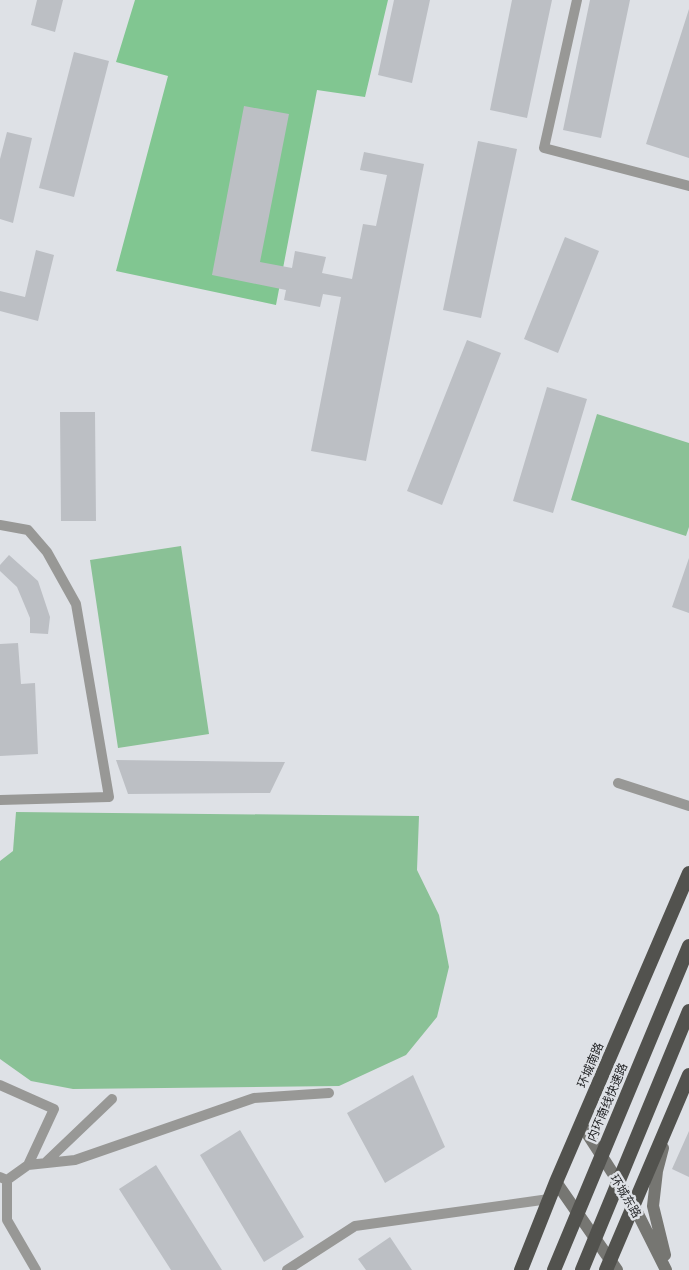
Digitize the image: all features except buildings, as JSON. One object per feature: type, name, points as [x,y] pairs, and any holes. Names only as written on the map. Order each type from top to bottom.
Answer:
[{"type":"highway","name":"环城南路","points":[[521,1270],[556,1182],[689,873]]},
{"type":"highway","name":"内环南线快速路","points":[[554,1270],[689,946]]},
{"type":"highway","points":[[582,1270],[689,1011]]},
{"type":"highway","points":[[611,1267],[634,1206],[689,1075]]},
{"type":"main road","points":[[668,1270],[653,1206],[657,1171],[671,1117]]},
{"type":"main road","name":"环城东路","points":[[581,1124],[634,1206],[668,1270]]},
{"type":"main road","points":[[556,1182],[611,1267]]},
{"type":"lane","points":[[577,0],[544,148],[689,186]]},
{"type":"lane","points":[[0,525],[28,530],[47,552],[76,604],[109,797],[0,800]]},
{"type":"lane","points":[[618,783],[689,806]]},
{"type":"lane","points":[[0,1085],[54,1109],[28,1165]]},
{"type":"lane","points":[[36,1270],[7,1220],[4,1179],[28,1165],[75,1160],[254,1098],[329,1093]]},
{"type":"lane","points":[[44,1163],[112,1099]]},
{"type":"lane","points":[[287,1270],[355,1226],[549,1199]]},
{"type":"green space","points":[[135,0],[388,0],[365,97],[317,90],[276,305],[116,271],[168,76],[116,62]]},
{"type":"green space","points":[[597,414],[689,443],[689,527],[686,536],[571,500]]},
{"type":"green space","points":[[181,546],[209,734],[118,748],[90,560]]},
{"type":"green space","points":[[16,812],[419,816],[417,870],[439,915],[449,967],[437,1017],[406,1055],[339,1086],[73,1089],[31,1081],[0,1059],[0,861],[13,851]]}]
